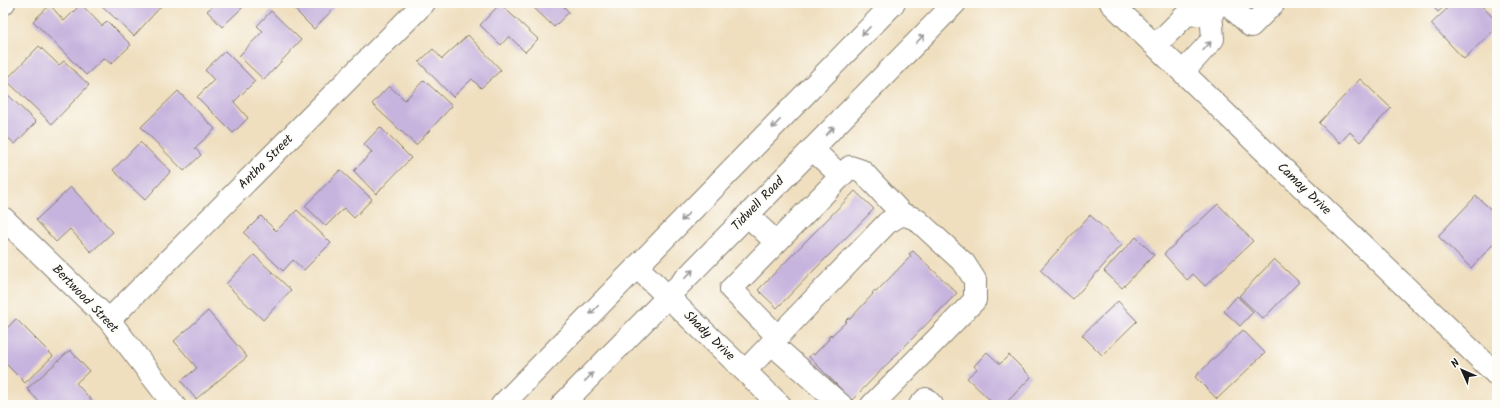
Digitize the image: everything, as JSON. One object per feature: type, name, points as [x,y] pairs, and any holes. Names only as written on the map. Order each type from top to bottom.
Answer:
[{"type":"street","name":"Antha Street","points":[[109,320],[424,3]]},
{"type":"street","points":[[502,405],[894,3]]},
{"type":"street","name":"Tidwell Road","points":[[562,405],[955,3]]},
{"type":"street","name":"Camay Drive","points":[[1111,3],[1497,375]]},
{"type":"street","points":[[1156,46],[1186,15],[1220,6],[1251,26],[1274,3]]},
{"type":"street","points":[[1183,72],[1213,39],[1220,6]]},
{"type":"street","points":[[812,149],[841,176]]},
{"type":"street","points":[[841,405],[775,340],[731,289],[850,168],[862,172],[902,214],[916,219],[964,263],[975,280],[975,300],[872,405]]},
{"type":"street","points":[[745,371],[887,224],[902,214]]},
{"type":"street","points":[[747,215],[776,242]]},
{"type":"street","name":"Bertwood Street","points":[[3,218],[109,320],[174,405]]},
{"type":"street","name":"Shady Drive","points":[[637,266],[780,405]]},
{"type":"street","points":[[920,405],[926,399],[932,405]]},
{"type":"building","points":[[99,3],[164,3],[134,36]]},
{"type":"building","points":[[216,3],[240,3],[243,7],[222,27],[207,11]]},
{"type":"building","points":[[298,3],[339,3],[314,29],[293,8]]},
{"type":"building","points":[[529,3],[564,3],[562,5],[569,12],[554,27]]},
{"type":"building","points":[[1430,3],[1448,3],[1438,12]]},
{"type":"building","points":[[1453,3],[1479,3],[1497,22],[1497,27],[1464,59],[1431,24]]},
{"type":"building","points":[[81,4],[102,26],[107,21],[131,45],[111,64],[104,58],[86,75],[33,21],[50,5],[64,21]]},
{"type":"building","points":[[500,4],[538,39],[525,52],[509,36],[501,45],[480,25]]},
{"type":"building","points":[[271,11],[301,40],[264,80],[239,56],[263,31],[257,26]]},
{"type":"building","points":[[468,35],[501,70],[481,88],[472,79],[453,97],[419,62],[433,49],[442,59]]},
{"type":"building","points":[[39,46],[59,65],[64,61],[89,85],[52,124],[6,80]]},
{"type":"building","points":[[225,51],[255,81],[234,102],[248,118],[233,133],[197,97],[214,80],[205,70]]},
{"type":"building","points":[[1360,79],[1391,108],[1360,142],[1350,132],[1340,143],[1319,123]]},
{"type":"building","points":[[424,80],[452,106],[416,145],[372,104],[389,86],[405,100]]},
{"type":"building","points":[[3,90],[36,122],[15,144],[7,137],[3,141]]},
{"type":"building","points":[[178,91],[215,129],[195,148],[201,155],[184,171],[141,127]]},
{"type":"building","points":[[380,127],[411,158],[376,194],[354,171],[372,152],[364,144]]},
{"type":"building","points":[[140,142],[171,171],[145,200],[113,170]]},
{"type":"building","points":[[340,170],[372,199],[354,218],[344,208],[326,226],[305,206]]},
{"type":"building","points":[[71,187],[113,232],[91,252],[70,229],[56,242],[36,220]]},
{"type":"building","points":[[855,191],[874,209],[777,308],[758,290]]},
{"type":"building","points":[[1476,196],[1497,215],[1497,240],[1471,268],[1438,236]]},
{"type":"building","points":[[1218,204],[1253,241],[1205,286],[1193,274],[1187,280],[1164,254]]},
{"type":"building","points":[[297,210],[331,243],[304,270],[293,260],[283,271],[244,233],[261,216],[276,231]]},
{"type":"building","points":[[1090,215],[1122,245],[1073,299],[1040,270]]},
{"type":"building","points":[[1136,237],[1154,255],[1122,288],[1104,271]]},
{"type":"building","points":[[913,251],[957,293],[852,400],[809,357],[812,353],[814,355],[829,339],[828,338],[831,334],[831,336],[847,321],[845,321],[848,318],[850,319],[873,294],[872,293],[875,290],[876,292],[911,256],[909,254]]},
{"type":"building","points":[[254,255],[291,290],[263,320],[226,284]]},
{"type":"building","points":[[1274,259],[1299,282],[1263,319],[1239,296]]},
{"type":"building","points":[[1237,296],[1253,312],[1240,326],[1224,311]]},
{"type":"building","points":[[1118,301],[1137,321],[1102,355],[1082,335]]},
{"type":"building","points":[[208,311],[247,357],[196,399],[181,381],[197,368],[174,341]]},
{"type":"building","points":[[16,319],[53,356],[25,383],[3,361],[3,332]]},
{"type":"building","points":[[1243,330],[1265,353],[1217,399],[1195,377]]},
{"type":"building","points":[[70,350],[89,371],[76,383],[96,405],[42,405],[27,389]]},
{"type":"building","points":[[987,352],[1000,364],[1009,355],[1031,377],[1004,405],[995,405],[967,378],[977,369],[974,366]]}]
